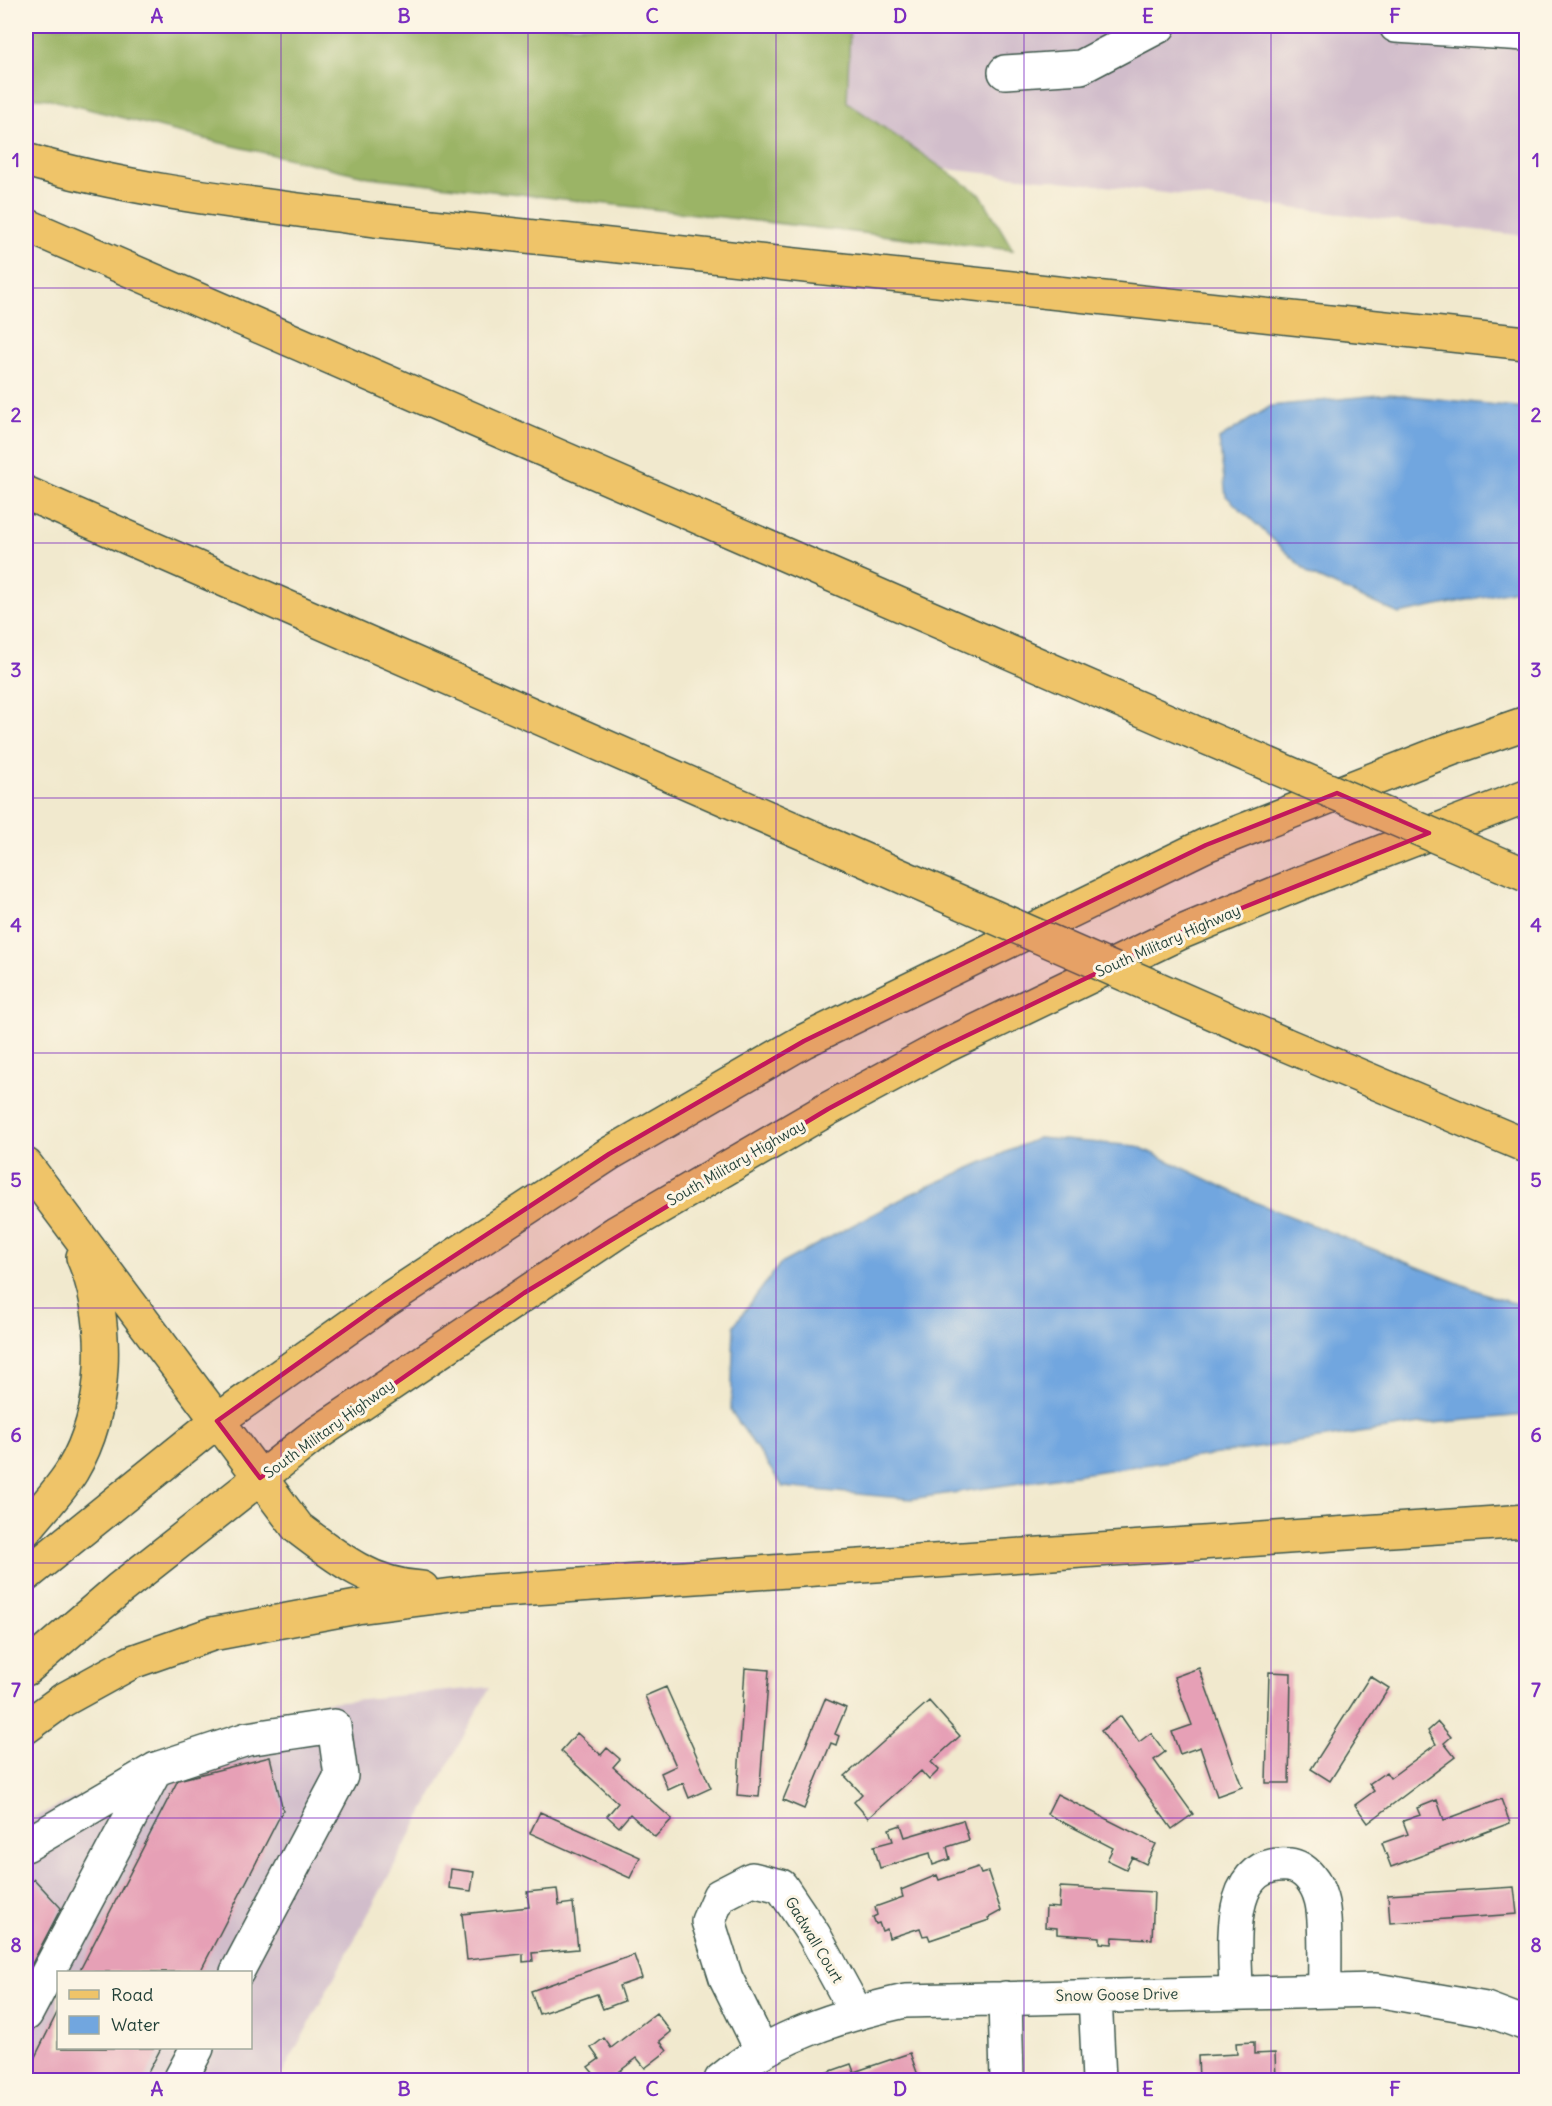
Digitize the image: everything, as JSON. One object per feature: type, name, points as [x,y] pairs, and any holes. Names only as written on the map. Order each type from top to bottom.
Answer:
[{"type":"main road","points":[[26,160],[126,184],[211,199],[375,220],[1527,344]]},
{"type":"main road","points":[[26,225],[1527,875]]},
{"type":"main road","points":[[26,493],[1284,1044],[1527,1146]]},
{"type":"main road","points":[[26,1575],[217,1421],[384,1302],[609,1154],[804,1041],[1206,845],[1451,749],[1527,723]]},
{"type":"main road","name":"South Military Highway","points":[[26,1669],[119,1589],[312,1437],[617,1232],[849,1098],[942,1048],[1182,932],[1301,883],[1527,796]]},
{"type":"main road","points":[[26,1165],[298,1528],[342,1562],[381,1582],[404,1588],[476,1592]]},
{"type":"main road","points":[[26,1529],[72,1470],[95,1410],[100,1382],[101,1328],[92,1277],[71,1227]]},
{"type":"main road","points":[[26,1727],[63,1700],[132,1662],[212,1634],[357,1607],[476,1592],[1527,1521]]},
{"type":"street","points":[[1005,72],[1081,67],[1159,26]]},
{"type":"street","points":[[1395,26],[1508,30]]},
{"type":"street","points":[[26,1845],[156,1769],[247,1739],[334,1726],[341,1776],[238,1971]]},
{"type":"street","points":[[26,2014],[156,1769]]},
{"type":"street","points":[[1236,1992],[1235,1911],[1244,1886],[1263,1868],[1290,1865],[1310,1876],[1322,1900],[1325,1991]]},
{"type":"street","name":"Gadwall Court","points":[[762,2051],[726,1978],[708,1921],[719,1896],[752,1879],[781,1886],[814,1935],[856,2012]]},
{"type":"street","name":"Snow Goose Drive","points":[[721,2080],[762,2051],[856,2012],[905,2001],[1376,1990],[1486,2010],[1527,2024]]},
{"type":"street","points":[[1095,1996],[1099,2080]]},
{"type":"street","points":[[1005,1998],[1007,2080]]},
{"type":"street","points":[[180,2080],[196,2049]]},
{"type":"highlighted area","points":[[1337,793],[1429,833],[1182,932],[941,1048],[828,1109],[524,1293],[260,1478],[217,1421],[384,1302],[609,1154],[804,1041],[1206,845]]},
{"type":"shaded area","points":[[404,26],[1526,26],[1526,236],[1097,185],[269,97]]},
{"type":"shaded area","points":[[490,1687],[279,2080],[26,2080],[26,1821],[149,1764],[320,1703]]},
{"type":"green space","points":[[26,26],[850,26],[847,102],[981,195],[1013,250],[369,177],[217,142],[49,99],[26,97]]},
{"type":"water","points":[[1389,394],[1526,408],[1526,588],[1399,614],[1311,575],[1226,496],[1219,439],[1271,406]]},
{"type":"water","points":[[1038,1138],[1137,1146],[1257,1203],[1496,1298],[1526,1306],[1526,1415],[1421,1424],[911,1499],[783,1487],[731,1411],[734,1325],[780,1264],[911,1194]]},
{"type":"building","points":[[745,1668],[769,1670],[759,1797],[737,1795]]},
{"type":"building","points":[[1199,1668],[1242,1787],[1217,1796],[1200,1747],[1180,1754],[1172,1732],[1192,1725],[1174,1677]]},
{"type":"building","points":[[1269,1672],[1291,1673],[1289,1783],[1266,1783]]},
{"type":"building","points":[[1370,1676],[1389,1688],[1330,1781],[1311,1769]]},
{"type":"building","points":[[666,1687],[711,1788],[689,1798],[683,1783],[668,1790],[661,1773],[676,1766],[645,1696]]},
{"type":"building","points":[[825,1699],[846,1708],[835,1734],[839,1736],[836,1745],[831,1743],[804,1809],[783,1800]]},
{"type":"building","points":[[929,1701],[960,1736],[931,1762],[939,1770],[929,1780],[921,1771],[868,1818],[854,1802],[862,1794],[845,1776]]},
{"type":"building","points":[[1121,1716],[1139,1742],[1151,1733],[1165,1752],[1154,1760],[1193,1814],[1172,1829],[1101,1731]]},
{"type":"building","points":[[1438,1722],[1451,1737],[1444,1743],[1455,1757],[1368,1823],[1355,1805],[1374,1791],[1369,1784],[1386,1772],[1390,1778],[1436,1744],[1428,1731]]},
{"type":"building","points":[[577,1733],[601,1755],[607,1748],[620,1759],[613,1767],[672,1819],[655,1837],[630,1814],[619,1827],[607,1816],[618,1803],[561,1751]]},
{"type":"building","points":[[270,1757],[283,1810],[201,1971],[80,1971],[178,1780]]},
{"type":"building","points":[[1057,1794],[1156,1844],[1146,1864],[1132,1857],[1126,1869],[1107,1860],[1113,1848],[1047,1814]]},
{"type":"building","points":[[1501,1799],[1510,1823],[1391,1867],[1382,1843],[1408,1834],[1403,1821],[1420,1815],[1417,1808],[1437,1800],[1444,1820]]},
{"type":"building","points":[[540,1812],[640,1857],[630,1878],[530,1833]]},
{"type":"building","points":[[963,1820],[969,1840],[947,1847],[950,1859],[933,1865],[930,1853],[880,1868],[874,1846],[893,1841],[889,1829],[901,1825],[905,1837]]},
{"type":"building","points":[[978,1867],[981,1874],[988,1872],[1001,1911],[988,1918],[989,1920],[930,1940],[928,1935],[923,1936],[920,1928],[889,1938],[887,1929],[882,1931],[879,1923],[876,1924],[873,1917],[877,1915],[875,1907],[903,1897],[901,1890],[937,1875],[939,1880]]},
{"type":"building","points":[[451,1869],[474,1872],[471,1891],[449,1888]]},
{"type":"building","points":[[34,1879],[61,1908],[26,1975],[26,1887]]},
{"type":"building","points":[[1060,1887],[1154,1892],[1152,1939],[1113,1937],[1112,1944],[1100,1943],[1100,1937],[1057,1934],[1057,1928],[1045,1927],[1046,1907],[1059,1908]]},
{"type":"building","points":[[1514,1887],[1517,1914],[1390,1923],[1388,1895]]},
{"type":"building","points":[[557,1889],[559,1905],[573,1903],[578,1949],[532,1953],[533,1961],[523,1962],[523,1954],[467,1960],[462,1914],[529,1907],[527,1892]]},
{"type":"building","points":[[634,1955],[642,1978],[619,1986],[624,2001],[603,2009],[597,1994],[539,2014],[531,1991]]},
{"type":"building","points":[[57,2013],[57,2049],[160,2049],[144,2080],[26,2080],[26,2075]]},
{"type":"building","points":[[656,2013],[671,2032],[660,2041],[667,2051],[645,2068],[637,2058],[608,2080],[599,2080],[588,2067],[599,2059],[591,2048],[604,2038],[611,2048]]},
{"type":"building","points":[[1254,2042],[1254,2054],[1275,2053],[1276,2080],[1199,2080],[1198,2056],[1237,2054],[1236,2043]]},
{"type":"building","points":[[910,2053],[919,2078],[914,2080],[827,2080],[825,2073],[851,2064],[854,2072]]}]
